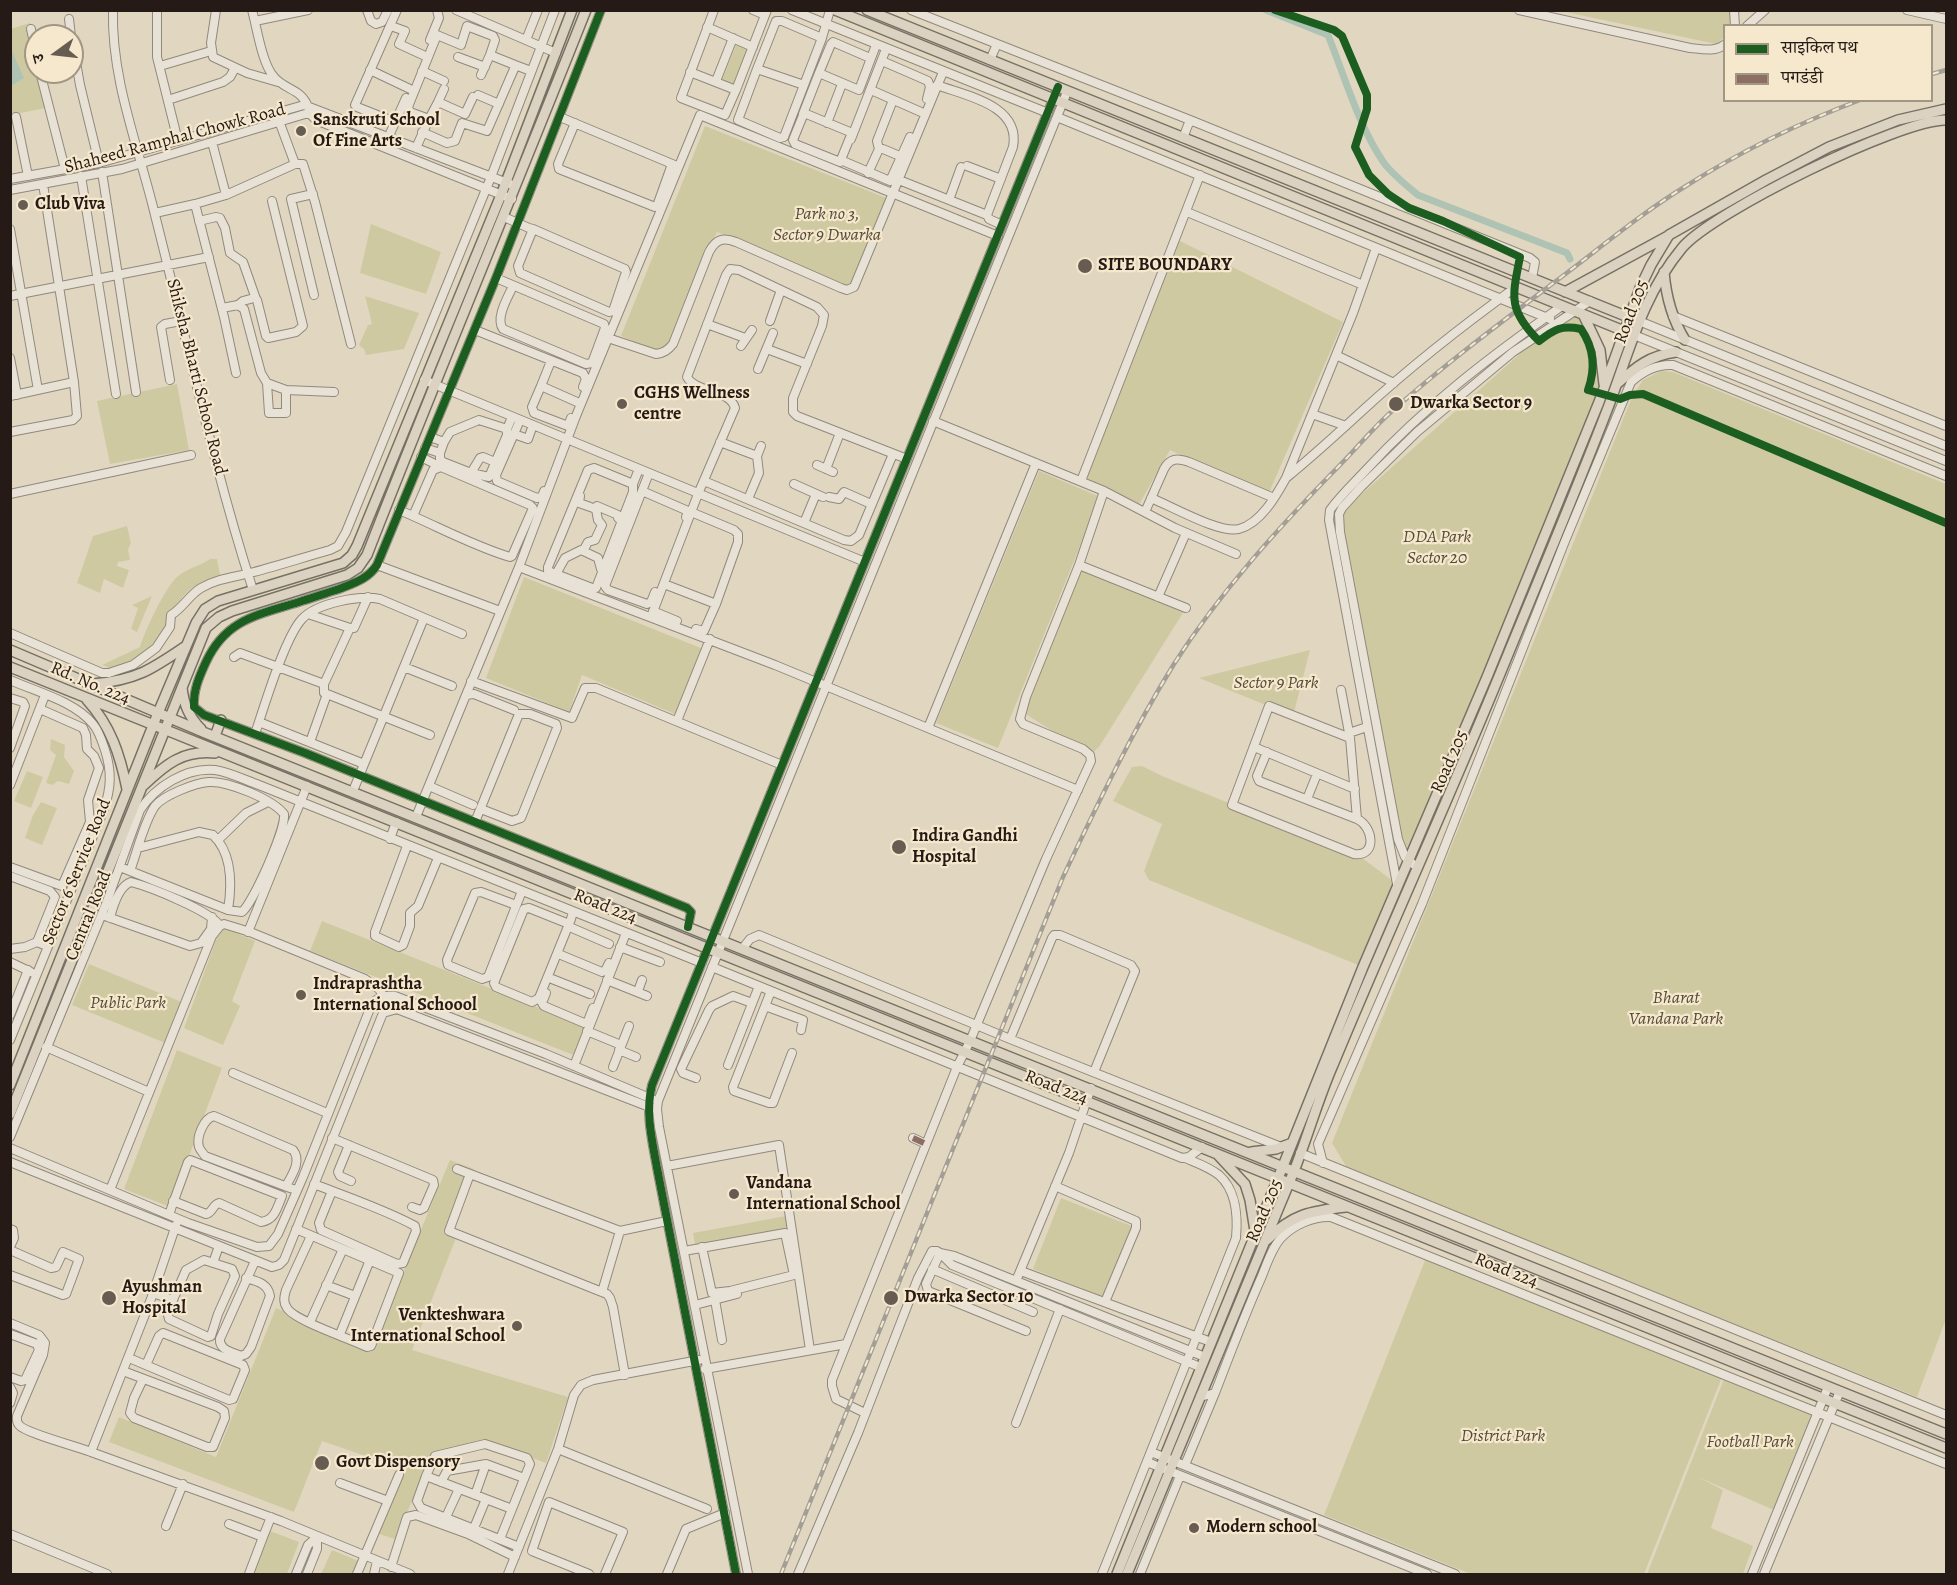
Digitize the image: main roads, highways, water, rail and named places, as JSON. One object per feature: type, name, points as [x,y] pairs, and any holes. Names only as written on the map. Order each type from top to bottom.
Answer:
[{"type":"main road","name":"Central Road","points":[[10,1085],[153,724],[196,623],[205,609],[230,596],[343,563],[352,555],[501,195],[572,10]]},
{"type":"main road","name":"Central Road","points":[[10,1114],[80,954],[140,789],[206,628],[219,616],[347,574],[358,567],[367,555],[434,385],[512,199],[586,10]]},
{"type":"main road","points":[[835,10],[1634,335]]},
{"type":"main road","points":[[867,10],[889,15],[1067,92],[1639,321]]},
{"type":"main road","points":[[872,26],[877,12]]},
{"type":"main road","points":[[883,30],[889,15]]},
{"type":"main road","points":[[1565,292],[1829,147],[1898,120],[1947,108]]},
{"type":"main road","name":"Road 205","points":[[1117,1575],[1164,1469],[1200,1397],[1294,1171],[1330,1070],[1478,728],[1616,385],[1645,306],[1664,272],[1694,235],[1769,191],[1834,158],[1901,130],[1938,120],[1947,120]]},
{"type":"main road","name":"Road 205","points":[[1169,1459],[1210,1342],[1279,1178],[1397,884],[1492,667],[1605,387],[1640,288],[1669,235]]},
{"type":"main road","points":[[1664,272],[1672,316],[1685,340]]},
{"type":"main road","points":[[1580,313],[1600,350],[1605,387]]},
{"type":"main road","points":[[1616,385],[1636,367],[1658,354],[1676,352]]},
{"type":"main road","points":[[90,684],[115,682],[138,676],[186,646]]},
{"type":"main road","name":"Rd. No. 224","points":[[10,651],[169,718]]},
{"type":"main road","name":"Rd. No. 224","points":[[10,667],[164,729]]},
{"type":"main road","points":[[182,686],[183,702],[189,715],[203,732]]},
{"type":"main road","points":[[84,697],[100,715],[117,746],[128,789]]},
{"type":"main road","name":"Road 224","points":[[169,718],[1947,1434]]},
{"type":"main road","points":[[215,736],[221,720]]},
{"type":"main road","name":"Road 224","points":[[164,729],[1947,1448]]},
{"type":"main road","points":[[140,789],[166,764],[181,757],[204,752],[224,753]]},
{"type":"main road","points":[[1249,1153],[1263,1152],[1292,1143]]},
{"type":"main road","points":[[1215,1152],[1245,1184],[1255,1233]]},
{"type":"main road","points":[[1263,1244],[1281,1226],[1300,1215],[1348,1207]]},
{"type":"main road","name":"Road 205","points":[[1127,1575],[1164,1469]]},
{"type":"waterway","points":[[1266,10],[1328,35],[1360,118],[1375,149],[1391,172],[1418,195],[1567,253],[1570,259]]},
{"type":"railway","points":[[1933,74],[1946,70]]},
{"type":"railway","points":[[781,1574],[1063,877],[1129,742],[1192,637],[1273,536],[1346,458],[1391,412],[1457,357],[1669,197],[1771,138],[1855,102]]},
{"type":"place","name":"Sanskruti School Of Fine Arts","points":[[301,131]]},
{"type":"place","name":"Club Viva","points":[[23,205]]},
{"type":"place","name":"SITE BOUNDARY","points":[[1085,266]]},
{"type":"place","name":"CGHS Wellness centre","points":[[622,404]]},
{"type":"place","name":"Dwarka Sector 9","points":[[1396,404]]},
{"type":"place","name":"Indira Gandhi Hospital","points":[[899,847]]},
{"type":"place","name":"Indraprashtha International Schoool","points":[[301,995]]},
{"type":"place","name":"Vandana International School","points":[[734,1194]]},
{"type":"place","name":"Ayushman Hospital","points":[[109,1298]]},
{"type":"place","name":"Dwarka Sector 10","points":[[891,1298]]},
{"type":"place","name":"Venkteshwara International School","points":[[517,1326]]},
{"type":"place","name":"Govt Dispensory","points":[[322,1463]]},
{"type":"place","name":"Modern school","points":[[1194,1528]]},
{"type":"park label","name":"Park no 3, Sector 9 Dwarka","points":[[827,225]]},
{"type":"park label","name":"DDA Park Sector 20","points":[[1437,548]]},
{"type":"park label","name":"Sector 9 Park","points":[[1276,684]]},
{"type":"park label","name":"Public Park","points":[[128,1004]]},
{"type":"park label","name":"Bharat Vandana Park","points":[[1676,1009]]},
{"type":"park label","name":"District Park","points":[[1503,1437]]},
{"type":"park label","name":"Football Park","points":[[1750,1443]]}]
